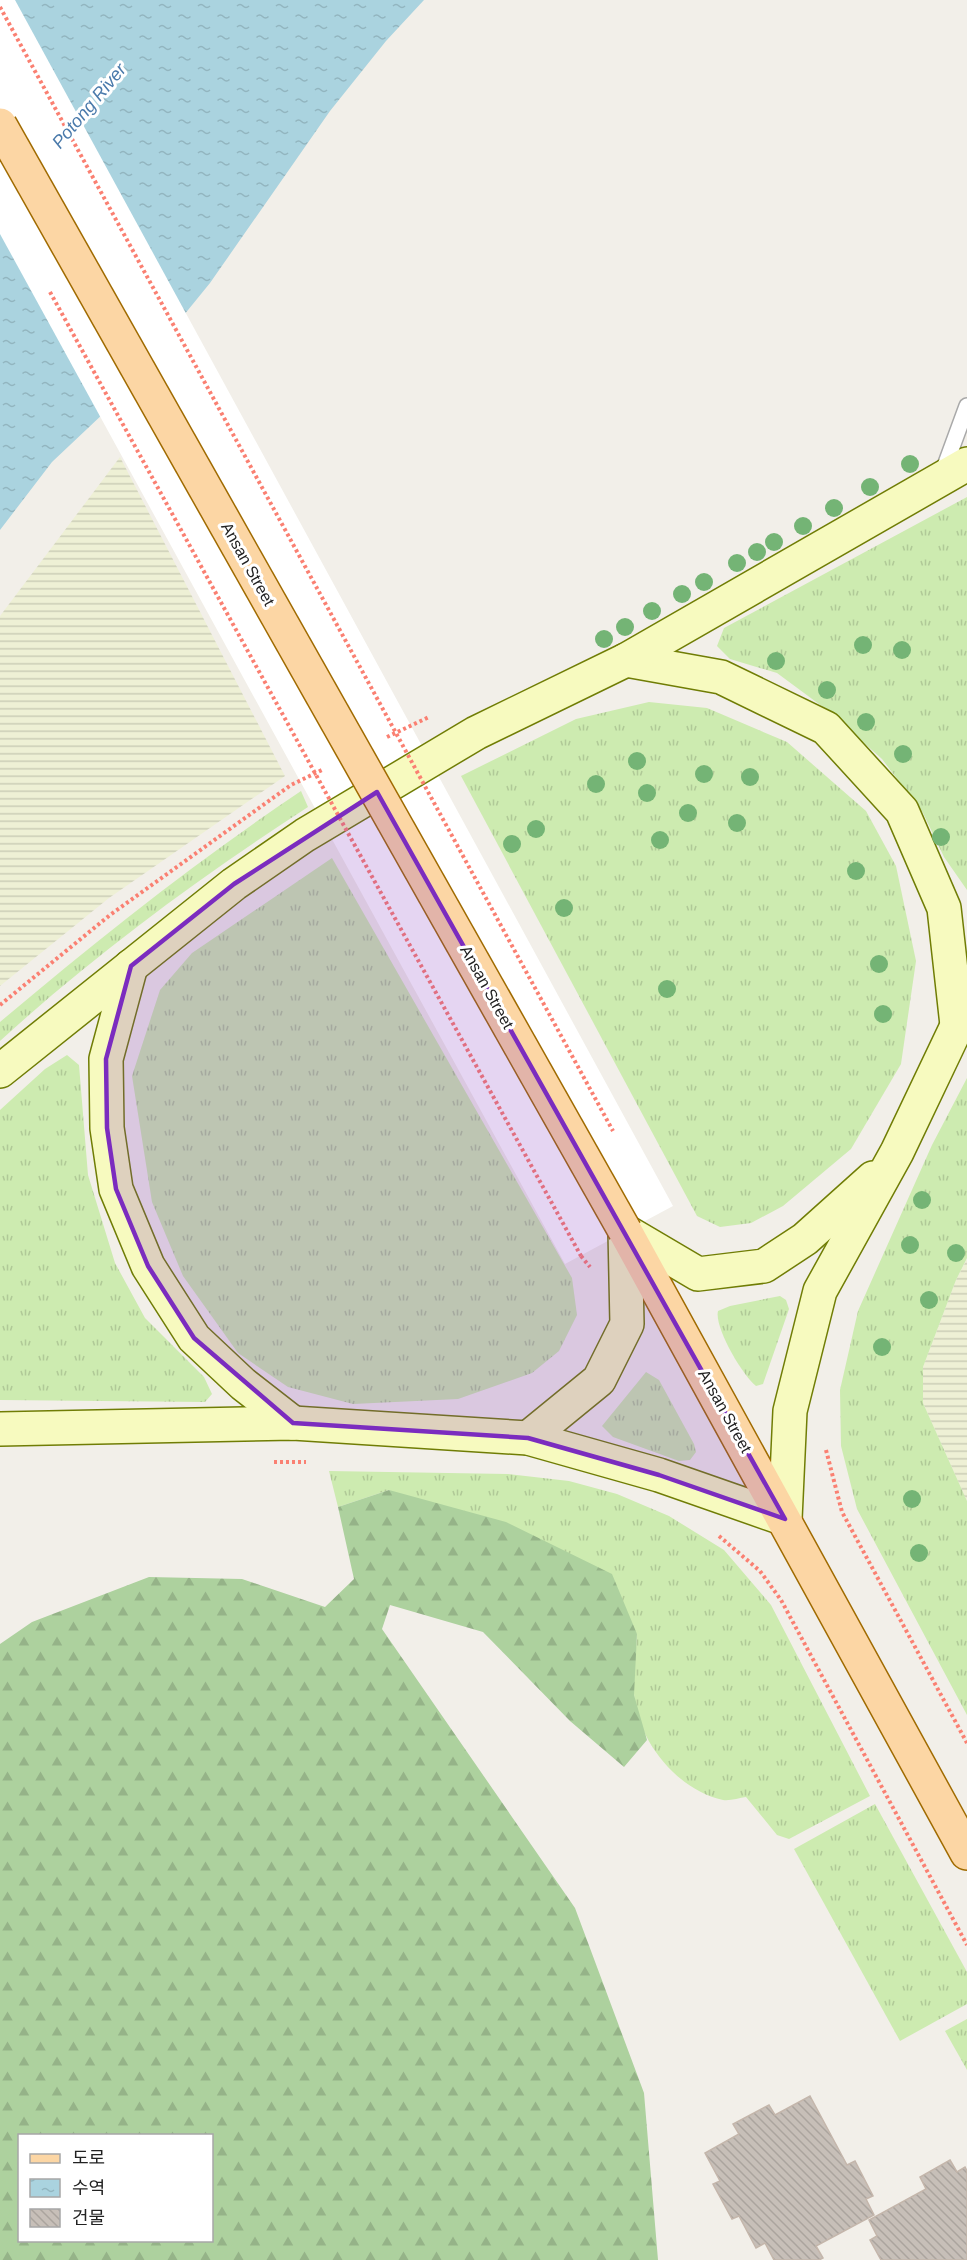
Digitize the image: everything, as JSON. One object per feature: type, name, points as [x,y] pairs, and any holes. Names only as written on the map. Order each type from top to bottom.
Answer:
[{"type":"main road","name":"Ansan Street","points":[[0,125],[625,1231],[967,1853]]},
{"type":"street","points":[[0,1071],[234,884],[305,835],[476,733],[626,660],[953,473]]},
{"type":"street","points":[[0,1429],[293,1423],[528,1438],[659,1475],[785,1519],[790,1411],[820,1291],[892,1160],[962,1015],[944,908],[902,811],[826,728],[721,677],[626,660]]},
{"type":"street","points":[[131,966],[106,1059],[107,1128],[116,1189],[148,1266],[194,1338],[243,1384],[293,1423]]},
{"type":"street","points":[[625,1231],[698,1274],[764,1266],[806,1239],[892,1160]]},
{"type":"street","points":[[528,1438],[599,1380],[627,1324],[625,1231]]},
{"type":"lane","points":[[953,473],[967,406]]},
{"type":"path","points":[[0,7],[618,1140]]},
{"type":"path","points":[[46,284],[581,1256],[593,1271]]},
{"type":"path","points":[[377,742],[431,716]]},
{"type":"path","points":[[0,1005],[110,915],[291,785],[334,763]]},
{"type":"path","points":[[825,1446],[842,1512],[967,1743]]},
{"type":"path","points":[[267,1462],[314,1462]]},
{"type":"path","points":[[716,1534],[760,1571],[781,1600],[967,1945]]},
{"type":"highlighted area","points":[[377,792],[785,1519],[659,1475],[528,1438],[293,1423],[194,1338],[148,1266],[116,1189],[107,1128],[106,1059],[131,966],[234,884]]},
{"type":"green space","points":[[120,457],[285,776],[109,898],[0,986],[0,616]]},
{"type":"green space","points":[[967,497],[967,890],[944,857],[923,813],[882,759],[827,710],[777,673],[730,659],[717,646],[724,628]]},
{"type":"green space","points":[[649,702],[707,708],[787,742],[866,811],[896,866],[916,961],[901,1064],[851,1149],[783,1206],[751,1223],[720,1227],[697,1216],[461,776],[576,719]]},
{"type":"green space","points":[[301,791],[308,807],[149,918],[73,978],[0,1041],[0,1022],[36,991],[185,874]]},
{"type":"green space","points":[[332,858],[572,1278],[577,1315],[559,1351],[532,1373],[458,1399],[353,1404],[288,1387],[238,1353],[183,1276],[152,1202],[132,1076],[160,990],[192,953]]},
{"type":"green space","points":[[67,1055],[79,1065],[88,1175],[115,1263],[145,1318],[204,1377],[212,1394],[205,1402],[0,1400],[0,1110],[45,1069]]},
{"type":"green space","points":[[967,1078],[967,1258],[956,1280],[923,1367],[923,1403],[967,1501],[967,1715],[857,1509],[841,1446],[840,1390],[858,1311],[932,1145]]},
{"type":"green space","points":[[967,1259],[967,1501],[923,1403],[923,1367],[956,1280]]},
{"type":"green space","points":[[780,1296],[786,1300],[789,1309],[763,1384],[756,1386],[730,1350],[720,1328],[718,1311],[730,1306]]},
{"type":"green space","points":[[646,1372],[659,1380],[694,1444],[696,1452],[690,1460],[679,1461],[613,1437],[602,1426]]},
{"type":"green space","points":[[329,1471],[508,1474],[569,1481],[617,1494],[669,1516],[724,1550],[771,1605],[870,1796],[789,1839],[777,1835],[746,1797],[723,1800],[690,1786],[662,1760],[643,1729],[634,1694],[637,1634],[389,1490],[338,1507]]},
{"type":"green space","points":[[389,1490],[506,1522],[612,1574],[637,1634],[634,1695],[647,1740],[624,1767],[570,1721],[483,1632],[390,1605],[382,1629],[575,1908],[644,2093],[658,2260],[0,2260],[0,1644],[32,1622],[149,1577],[242,1579],[325,1607],[354,1579],[338,1507]]},
{"type":"green space","points":[[875,1804],[967,1972],[967,2004],[900,2041],[794,1849]]},
{"type":"green space","points":[[967,2019],[967,2070],[945,2031]]},
{"type":"water","name":"Potong River","points":[[0,0],[424,0],[386,41],[330,111],[210,283],[105,412],[52,462],[0,530]]},
{"type":"pier","points":[[0,0],[15,0],[673,1206],[565,1264],[0,234]]},
{"type":"building","points":[[810,2096],[847,2165],[855,2161],[873,2196],[866,2199],[874,2215],[816,2246],[823,2258],[819,2260],[774,2260],[765,2243],[756,2248],[739,2216],[732,2219],[713,2184],[720,2181],[705,2153],[739,2134],[733,2124],[769,2105],[775,2115]]},
{"type":"building","points":[[950,2160],[957,2172],[965,2167],[967,2171],[967,2260],[881,2260],[870,2240],[877,2236],[869,2220],[926,2189],[920,2177]]}]
